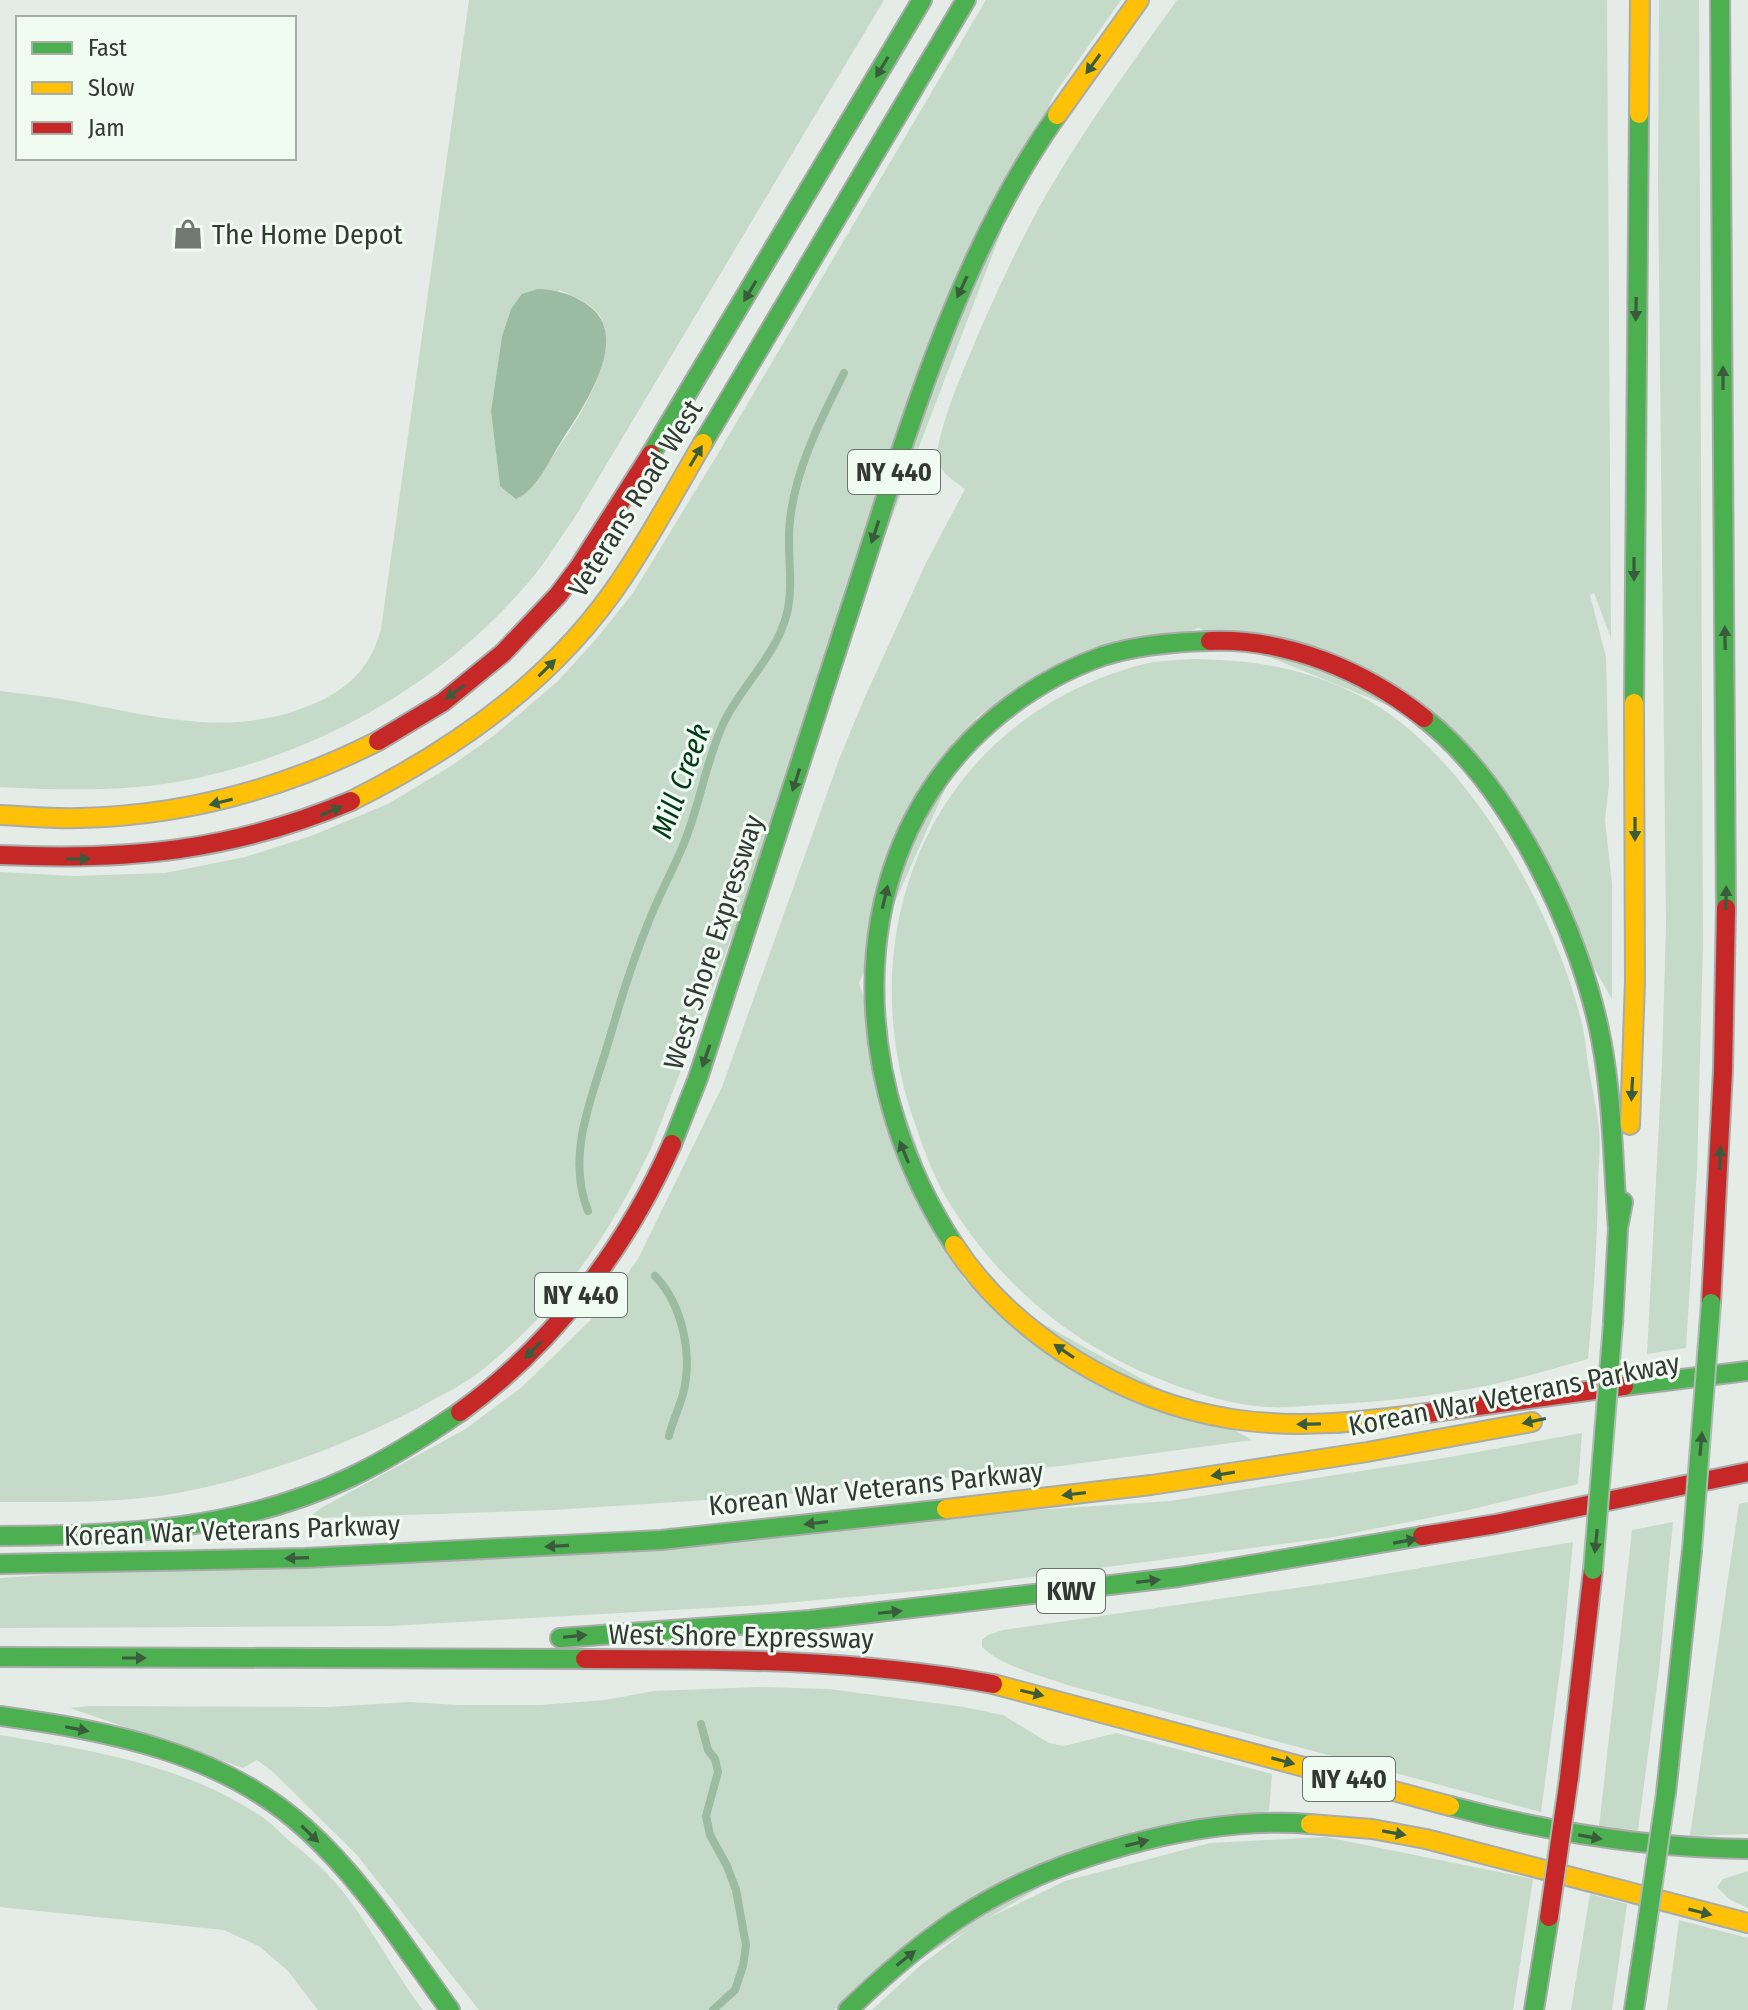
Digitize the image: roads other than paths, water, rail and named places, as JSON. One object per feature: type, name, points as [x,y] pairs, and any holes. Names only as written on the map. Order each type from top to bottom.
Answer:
[{"type":"main road","name":"Veterans Road West","points":[[0,815],[58,819],[120,817],[198,808],[243,796],[335,763],[376,742],[417,719],[493,663],[535,622],[589,555],[691,391],[922,0]]},
{"type":"main road","name":"Veterans Road West","points":[[0,855],[107,859],[200,849],[258,837],[308,821],[399,779],[523,692],[591,619],[624,576],[966,0]]},
{"type":"main road","name":"West Shore Expressway","points":[[0,1536],[175,1529],[264,1510],[332,1486],[412,1444],[451,1419],[525,1358],[588,1287],[661,1169],[698,1078],[906,435],[957,298],[1000,210],[1041,141],[1139,0]]},
{"type":"main road","points":[[1618,1228],[1628,1179],[1634,1037],[1634,481],[1640,0]]},
{"type":"main road","points":[[1634,2010],[1666,1793],[1692,1550],[1711,1303],[1723,1070],[1727,878],[1720,0]]},
{"type":"main road","points":[[1534,2010],[1569,1778],[1593,1570],[1605,1445],[1613,1324],[1618,1228],[1605,1065],[1589,986],[1575,946],[1541,872],[1495,798],[1453,744],[1427,719],[1399,698],[1340,666],[1276,645],[1206,639],[1145,645],[1078,666],[999,713],[954,757],[921,805],[894,862],[878,927],[874,960],[873,991],[879,1058],[894,1124],[923,1195],[964,1260],[1021,1319],[1060,1349],[1109,1378],[1171,1404],[1214,1416],[1278,1423],[1316,1424],[1387,1418],[1584,1390],[1748,1371]]},
{"type":"main road","name":"Korean War Veterans Parkway","points":[[1581,1412],[1748,1377]]},
{"type":"main road","name":"Korean War Veterans Parkway","points":[[0,1564],[305,1558],[661,1540],[748,1532],[1151,1485],[1367,1452],[1550,1418]]},
{"type":"main road","name":"KWV","points":[[386,1660],[576,1636],[810,1620],[1179,1577],[1331,1554],[1512,1521],[1748,1472]]},
{"type":"main road","name":"West Shore Expressway","points":[[0,1657],[768,1659],[912,1671],[1040,1695],[1501,1820],[1645,1845],[1685,1849],[1748,1849]]},
{"type":"main road","points":[[0,1716],[146,1744],[211,1767],[244,1784],[304,1827],[330,1853],[381,1915],[450,2010]]},
{"type":"main road","points":[[848,2010],[899,1963],[946,1929],[983,1904],[1044,1874],[1136,1842],[1232,1826],[1301,1823],[1403,1834],[1748,1923]]},
{"type":"waterway","name":"Mill Creek","points":[[588,1211],[579,1170],[580,1149],[594,1087],[636,956],[688,832],[717,737],[731,709],[781,632],[789,605],[790,521],[797,482],[810,445],[844,373]]},
{"type":"waterway","name":"Mill Creek","points":[[655,1276],[673,1301],[686,1348],[686,1379],[669,1436]]},
{"type":"waterway","name":"Mill Creek","points":[[701,1724],[718,1772],[706,1816],[710,1835],[736,1890],[746,1945],[735,1990],[713,2010]]},
{"type":"place","name":"The Home Depot","points":[[188,234]]}]
